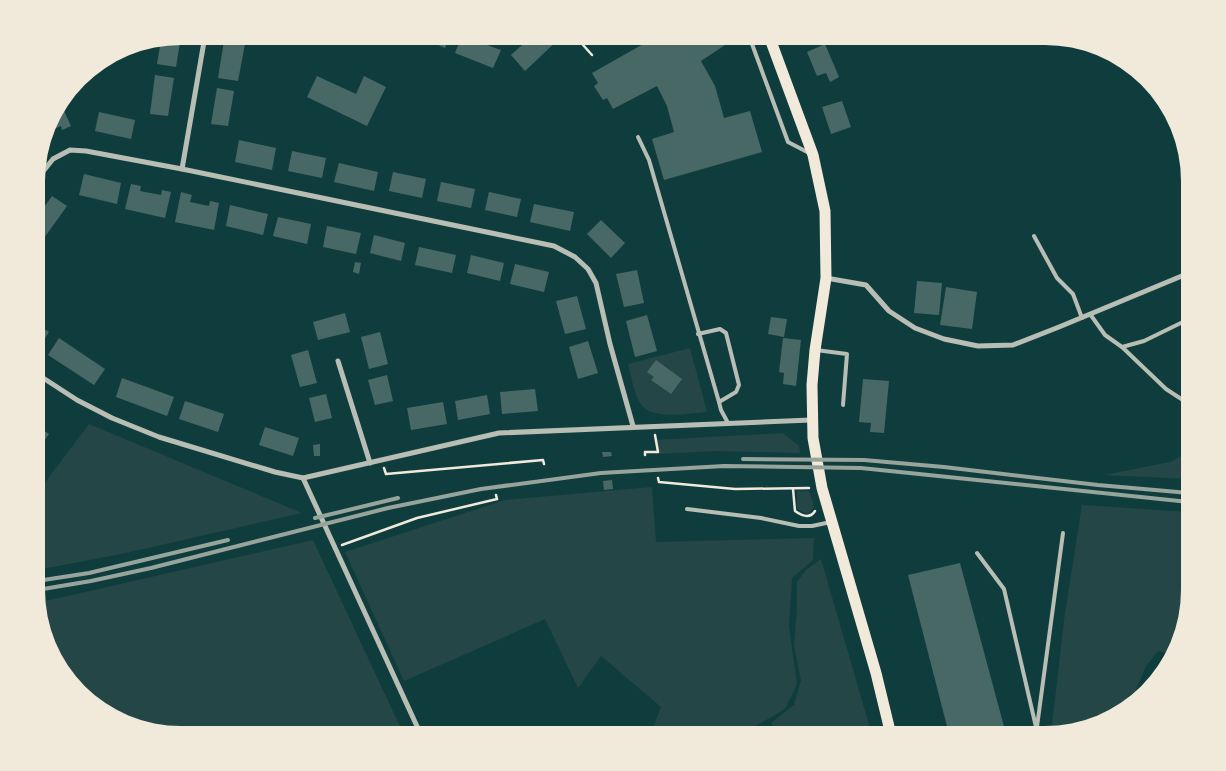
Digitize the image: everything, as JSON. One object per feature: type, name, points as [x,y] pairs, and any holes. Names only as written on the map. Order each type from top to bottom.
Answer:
[{"type":"main road","points":[[772,45],[813,155],[824,211],[826,278],[815,350],[812,385],[813,438],[822,488],[876,673],[889,726]]},
{"type":"street","points":[[182,169],[203,45]]},
{"type":"street","points":[[46,169],[53,160],[70,150],[86,151],[554,246],[575,257],[588,269],[596,283],[610,344],[633,426]]},
{"type":"street","points":[[826,278],[866,285],[888,311],[915,328],[944,339],[978,346],[1013,345],[1181,275]]},
{"type":"street","points":[[338,361],[370,463]]},
{"type":"street","points":[[45,379],[77,400],[135,428],[275,472],[302,478],[499,433],[812,420]]},
{"type":"street","points":[[302,478],[417,726]]},
{"type":"lane","points":[[752,45],[788,142],[813,155]]},
{"type":"lane","points":[[638,137],[649,160],[698,334],[721,410],[728,422]]},
{"type":"lane","points":[[1034,236],[1057,278],[1073,294],[1082,318]]},
{"type":"lane","points":[[1090,314],[1105,335],[1122,347],[1166,390],[1181,399]]},
{"type":"lane","points":[[1122,347],[1144,340],[1181,323]]},
{"type":"lane","points":[[698,334],[720,329],[726,333],[739,385],[736,392],[719,402]]},
{"type":"lane","points":[[815,350],[847,354],[843,405]]},
{"type":"lane","points":[[687,508],[761,518],[799,526],[812,526],[832,522]]},
{"type":"lane","points":[[1037,726],[1063,533]]},
{"type":"lane","points":[[976,554],[1004,589],[1036,726]]},
{"type":"path","points":[[584,45],[592,54]]},
{"type":"path","points":[[645,455],[645,452],[658,452],[656,440]]},
{"type":"path","points":[[382,460],[386,474],[543,460],[544,464]]},
{"type":"path","points":[[658,478],[659,482],[735,489],[808,488]]},
{"type":"path","points":[[793,489],[795,511],[808,516],[812,515],[816,509]]},
{"type":"path","points":[[333,548],[416,518],[497,499],[496,495]]},
{"type":"shaded area","points":[[690,348],[707,412],[671,415],[653,413],[646,409],[636,396],[628,364]]},
{"type":"shaded area","points":[[89,424],[302,513],[121,554],[45,568],[45,482]]},
{"type":"shaded area","points":[[783,433],[799,446],[800,453],[715,451],[659,454],[656,440]]},
{"type":"shaded area","points":[[1181,456],[1181,479],[1104,475],[1170,462]]},
{"type":"shaded area","points":[[652,487],[656,542],[814,538],[813,560],[792,578],[789,626],[797,684],[785,709],[755,726],[654,726],[661,707],[601,656],[578,688],[545,619],[404,681],[345,552],[505,500]]},
{"type":"shaded area","points":[[797,491],[808,491],[810,493],[814,507],[807,514],[797,509]]},
{"type":"shaded area","points":[[1082,505],[1181,511],[1181,599],[1174,634],[1165,653],[1158,651],[1146,666],[1136,691],[1113,708],[1097,716],[1052,726],[1064,620]]},
{"type":"shaded area","points":[[313,540],[400,726],[181,726],[163,725],[129,716],[113,708],[91,692],[73,673],[55,642],[46,601]]},
{"type":"shaded area","points":[[821,559],[869,726],[773,726],[771,723],[794,705],[801,680],[794,646],[797,582],[806,570]]},
{"type":"building","points":[[180,45],[176,67],[157,64],[160,47]]},
{"type":"building","points":[[223,45],[245,45],[238,81],[218,78]]},
{"type":"building","points":[[458,45],[487,45],[501,50],[493,68],[455,53]]},
{"type":"building","points":[[522,45],[553,45],[525,71],[511,55]]},
{"type":"building","points":[[641,45],[725,45],[701,61],[715,86],[724,118],[750,111],[762,152],[664,180],[652,139],[674,132],[667,106],[657,86],[613,109],[607,98],[603,100],[594,86],[598,83],[592,73]]},
{"type":"building","points":[[825,45],[839,77],[830,82],[826,73],[817,76],[807,52]]},
{"type":"building","points":[[155,75],[174,78],[168,116],[150,114]]},
{"type":"building","points":[[317,76],[356,94],[364,76],[386,87],[367,126],[307,97]]},
{"type":"building","points":[[217,88],[234,91],[228,126],[211,124]]},
{"type":"building","points":[[842,101],[851,127],[831,134],[822,107]]},
{"type":"building","points":[[64,111],[71,126],[62,130],[61,126],[55,128]]},
{"type":"building","points":[[99,112],[135,120],[131,139],[95,131]]},
{"type":"building","points":[[239,140],[276,148],[272,170],[235,162]]},
{"type":"building","points":[[292,151],[326,158],[322,178],[288,171]]},
{"type":"building","points":[[339,163],[378,172],[374,191],[334,182]]},
{"type":"building","points":[[393,172],[426,179],[422,198],[389,191]]},
{"type":"building","points":[[84,174],[121,183],[117,204],[79,195]]},
{"type":"building","points":[[441,182],[475,189],[471,208],[437,201]]},
{"type":"building","points":[[131,184],[141,186],[140,191],[161,195],[162,190],[171,192],[165,218],[125,209]]},
{"type":"building","points":[[181,192],[192,195],[190,202],[209,206],[210,201],[219,203],[214,230],[175,222]]},
{"type":"building","points":[[489,192],[521,199],[517,217],[485,210]]},
{"type":"building","points":[[52,196],[67,206],[45,237],[45,206]]},
{"type":"building","points":[[534,204],[574,212],[570,231],[530,222]]},
{"type":"building","points":[[230,205],[268,214],[263,235],[226,226]]},
{"type":"building","points":[[278,217],[311,224],[307,244],[273,236]]},
{"type":"building","points":[[601,220],[625,243],[611,258],[587,234]]},
{"type":"building","points":[[327,226],[361,233],[356,254],[323,247]]},
{"type":"building","points":[[374,235],[405,243],[401,261],[370,253]]},
{"type":"building","points":[[419,247],[456,255],[452,273],[415,265]]},
{"type":"building","points":[[471,255],[504,263],[500,281],[467,273]]},
{"type":"building","points":[[355,262],[361,263],[359,274],[353,272]]},
{"type":"building","points":[[515,264],[549,272],[544,292],[510,284]]},
{"type":"building","points":[[637,270],[644,303],[624,307],[616,274]]},
{"type":"building","points":[[917,281],[942,283],[939,315],[914,313]]},
{"type":"building","points":[[946,287],[977,292],[972,329],[940,325]]},
{"type":"building","points":[[577,296],[586,329],[565,334],[556,301]]},
{"type":"building","points":[[345,313],[350,332],[318,340],[313,322]]},
{"type":"building","points":[[647,315],[657,351],[635,357],[626,321]]},
{"type":"building","points":[[771,317],[787,319],[784,337],[768,334]]},
{"type":"building","points":[[45,329],[49,332],[45,338]]},
{"type":"building","points":[[380,332],[388,364],[369,369],[361,337]]},
{"type":"building","points":[[59,338],[105,369],[94,385],[48,355]]},
{"type":"building","points":[[783,338],[801,340],[796,386],[783,384],[784,373],[779,372]]},
{"type":"building","points":[[588,341],[598,373],[578,379],[569,347]]},
{"type":"building","points":[[308,350],[317,383],[300,387],[291,355]]},
{"type":"building","points":[[656,360],[682,379],[671,394],[651,380],[654,377],[647,372]]},
{"type":"building","points":[[387,375],[393,401],[375,405],[368,380]]},
{"type":"building","points":[[122,378],[174,397],[167,416],[116,397]]},
{"type":"building","points":[[863,379],[889,381],[884,433],[870,432],[871,423],[859,422]]},
{"type":"building","points":[[535,389],[538,411],[502,414],[500,392]]},
{"type":"building","points":[[326,394],[332,418],[315,422],[309,398]]},
{"type":"building","points":[[487,395],[490,414],[458,420],[455,401]]},
{"type":"building","points":[[185,401],[224,414],[218,432],[179,419]]},
{"type":"building","points":[[443,402],[447,424],[411,430],[407,408]]},
{"type":"building","points":[[265,427],[299,438],[293,456],[259,445]]},
{"type":"building","points":[[45,431],[49,434],[45,440]]},
{"type":"building","points":[[320,444],[320,456],[314,456],[313,445]]},
{"type":"building","points":[[602,452],[611,452],[612,456],[603,457]]},
{"type":"building","points":[[612,480],[613,489],[604,490],[603,481]]},
{"type":"building","points":[[960,563],[1004,726],[947,726],[908,575]]},
{"type":"railway","points":[[743,459],[864,460],[1181,492]]},
{"type":"railway","points":[[45,589],[151,568],[388,508],[481,489],[601,473],[724,466],[861,468],[1181,501]]},
{"type":"railway","points":[[315,518],[398,498]]},
{"type":"railway","points":[[45,580],[89,573],[228,540]]}]
